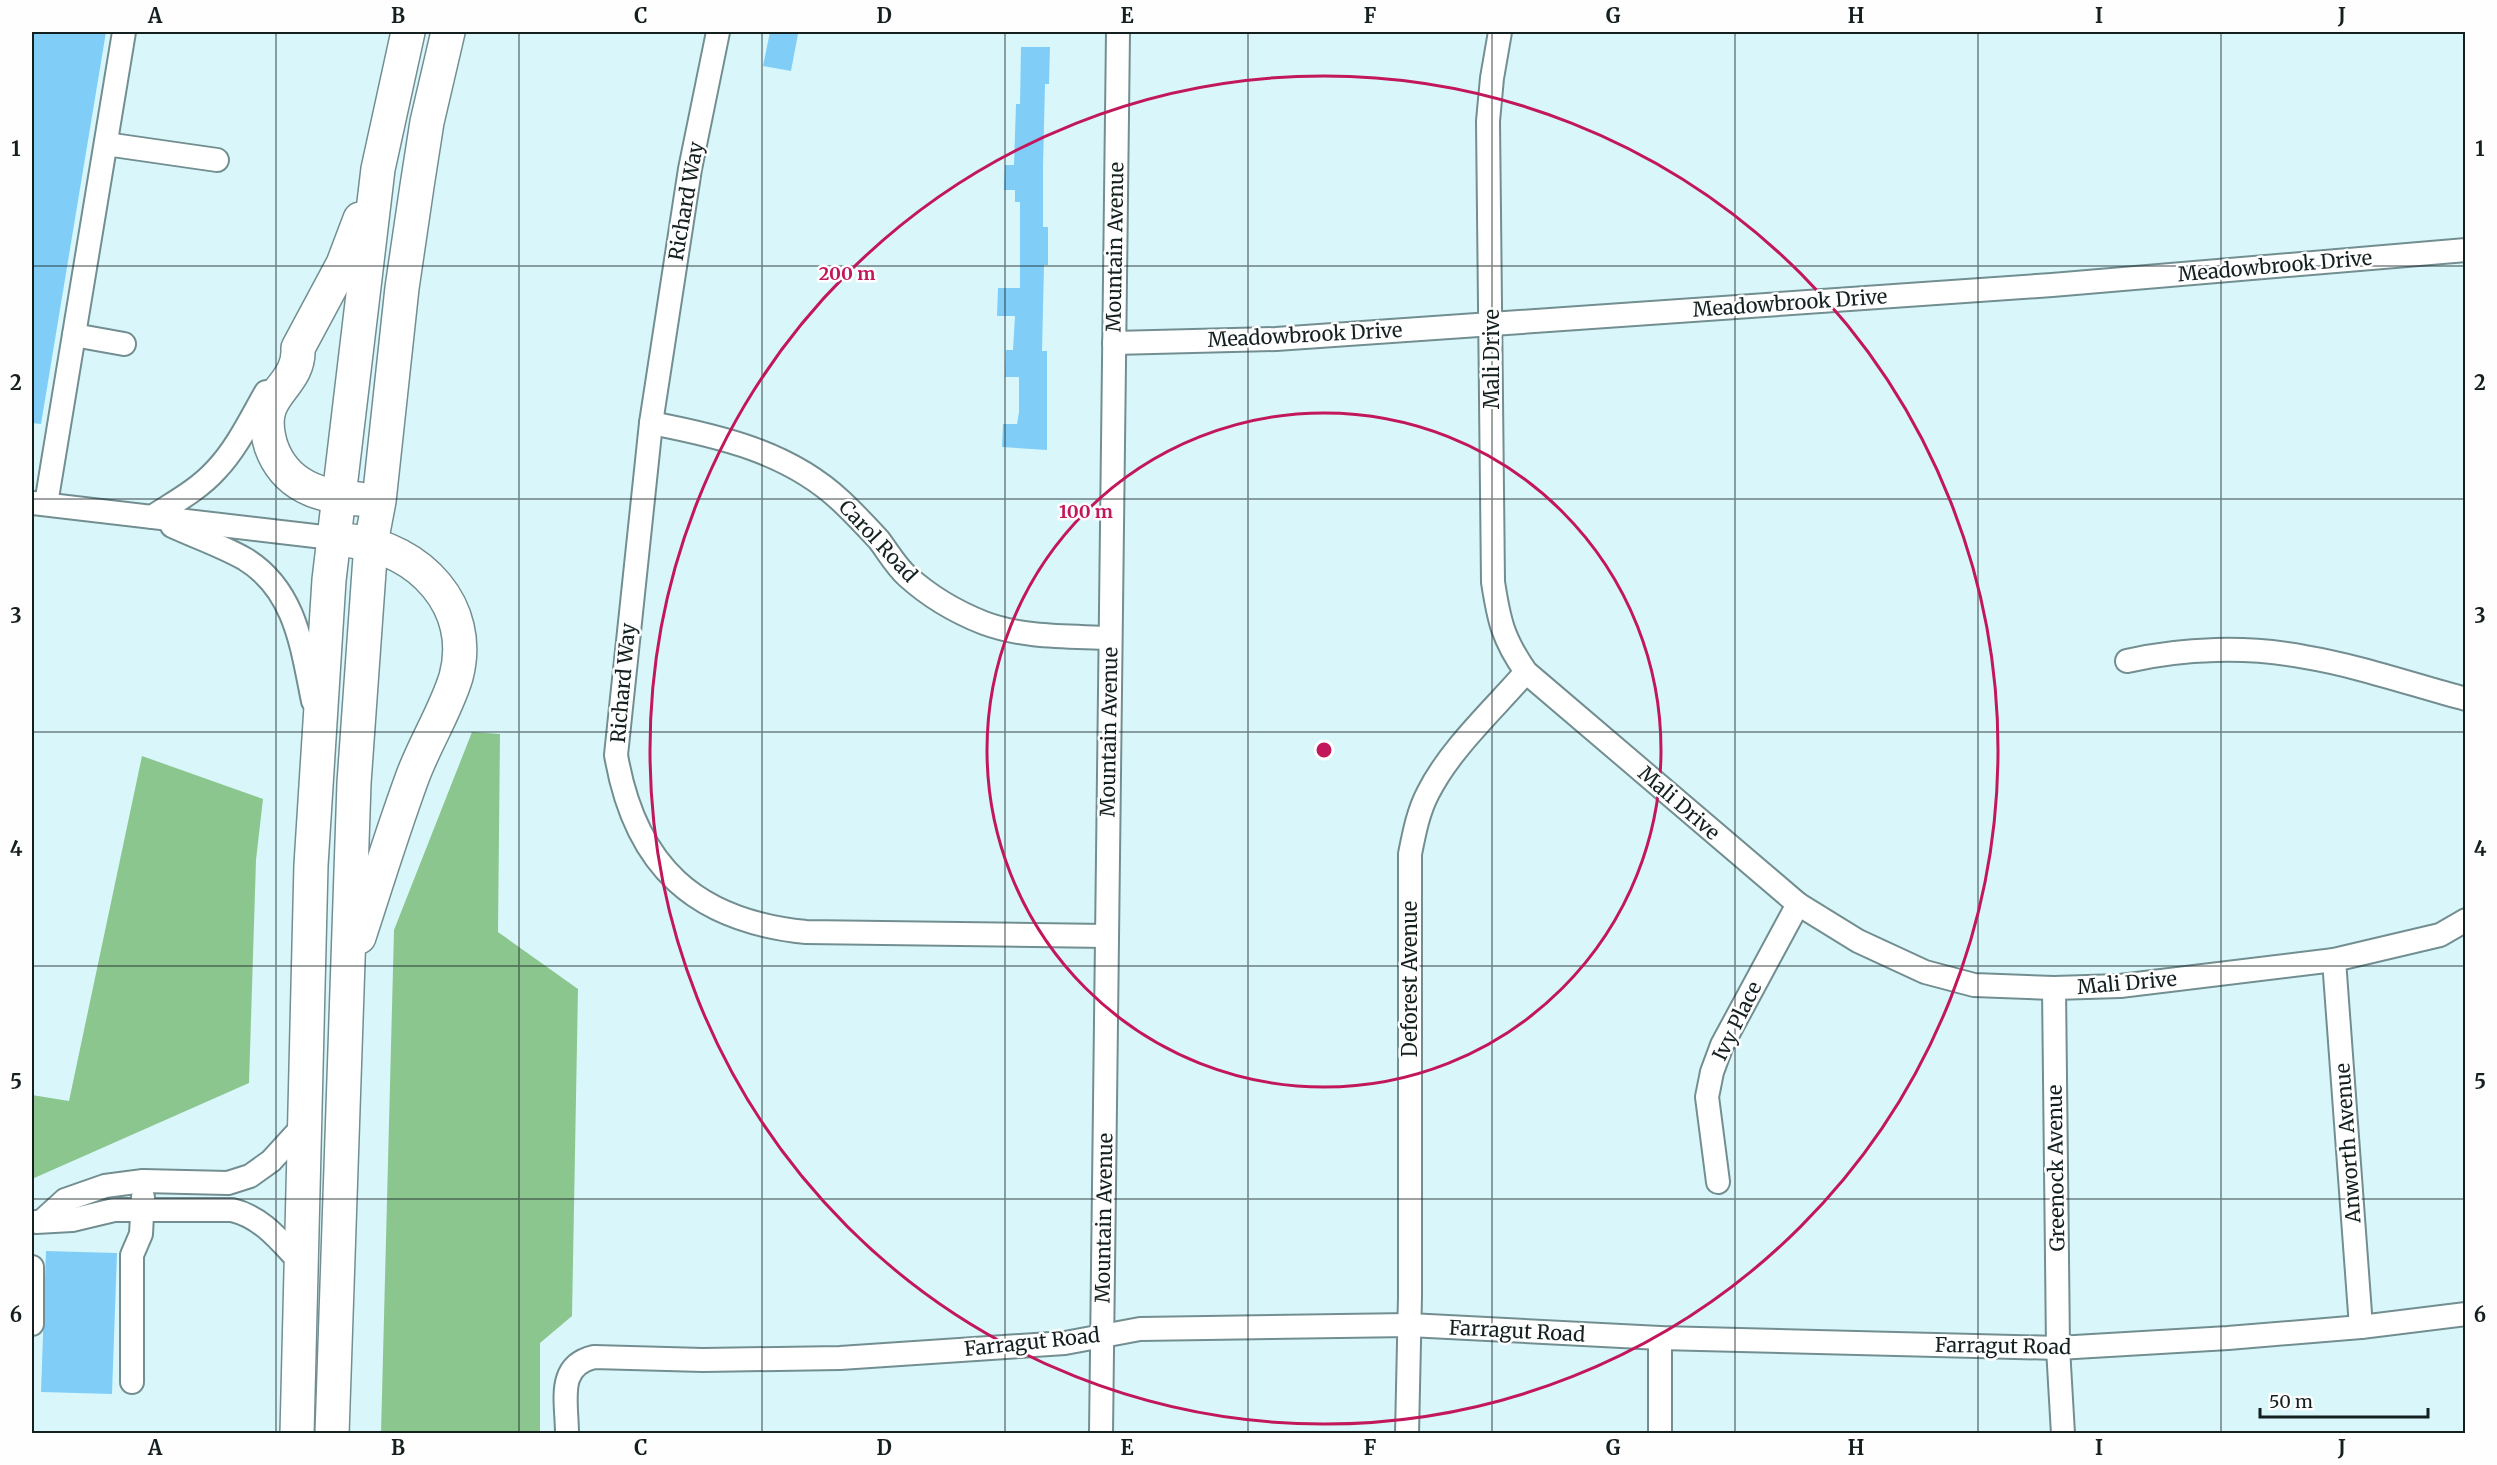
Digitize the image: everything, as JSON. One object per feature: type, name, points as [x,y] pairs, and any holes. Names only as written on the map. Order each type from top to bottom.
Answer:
[{"type":"highway","points":[[297,1434],[303,1126],[318,724],[332,538],[378,169],[408,32]]},
{"type":"highway","points":[[332,1434],[354,783],[371,543],[379,501],[407,254],[427,122],[448,32]]},
{"type":"highway","points":[[378,169],[343,264],[298,348],[299,362],[268,412],[268,436],[276,460],[288,476],[310,490],[338,498],[379,501]]},
{"type":"highway","points":[[332,538],[371,543],[411,562],[429,575],[442,589],[452,610],[460,641],[456,676],[411,779],[348,970]]},
{"type":"street","points":[[124,32],[74,335],[39,503],[332,538]]},
{"type":"street","name":"Richard Way","points":[[718,32],[690,169],[651,423],[616,755],[621,786],[632,816],[648,846],[669,874],[699,899],[732,917],[767,928],[806,932],[1107,936]]},
{"type":"street","name":"Mountain Avenue","points":[[1101,1434],[1118,32]]},
{"type":"street","name":"Mali Drive","points":[[1500,32],[1491,78],[1488,121],[1492,323],[1492,582],[1509,647],[1526,672],[1798,904],[1858,941],[1925,972],[1974,985],[2054,988],[2120,986],[2334,960],[2440,935],[2466,920]]},
{"type":"street","points":[[106,144],[217,160]]},
{"type":"street","name":"Meadowbrook Drive","points":[[1114,343],[1276,339],[2040,285],[2466,250]]},
{"type":"street","points":[[74,335],[124,344]]},
{"type":"street","points":[[152,517],[215,471],[230,453],[290,353],[298,348]]},
{"type":"street","name":"Carol Road","points":[[651,423],[746,445],[776,457],[840,499],[878,539],[905,574],[927,593],[954,609],[984,623],[1019,634],[1110,638]]},
{"type":"street","points":[[152,517],[245,560],[269,580],[287,603],[298,631],[318,724]]},
{"type":"street","points":[[2127,661],[2151,655],[2227,650],[2305,657],[2466,699]]},
{"type":"street","name":"Deforest Avenue","points":[[1407,1434],[1410,854],[1416,824],[1427,793],[1445,765],[1526,672]]},
{"type":"street","name":"Ivy Place","points":[[1718,1182],[1707,1097],[1712,1072],[1722,1045],[1798,904]]},
{"type":"street","name":"Anworth Avenue","points":[[2334,960],[2361,1327]]},
{"type":"street","name":"Greenock Avenue","points":[[2054,988],[2058,1348],[2063,1434]]},
{"type":"street","points":[[37,1221],[65,1200],[100,1187],[143,1182],[228,1183],[250,1176],[271,1161],[303,1126]]},
{"type":"street","points":[[132,1382],[132,1255],[141,1234],[143,1182]]},
{"type":"street","points":[[100,1187],[104,1212]]},
{"type":"street","points":[[37,1221],[72,1220],[104,1212],[232,1210],[249,1214],[262,1223],[301,1263]]},
{"type":"street","points":[[32,1324],[33,1267]]},
{"type":"street","name":"Farragut Road","points":[[567,1434],[567,1379],[571,1367],[581,1360],[594,1357],[703,1360],[840,1358],[1065,1343],[1140,1329],[1409,1325],[1660,1338],[2058,1348],[2361,1327],[2466,1314]]},
{"type":"street","points":[[1660,1338],[1660,1434]]},
{"type":"green space","points":[[472,732],[500,734],[498,932],[578,989],[572,1316],[540,1343],[540,1433],[381,1433],[394,930]]},
{"type":"green space","points":[[142,756],[263,799],[256,860],[249,1083],[32,1179],[32,1095],[69,1101]]},
{"type":"building","points":[[32,32],[106,32],[41,424],[32,423]]},
{"type":"building","points":[[770,32],[798,34],[791,71],[763,66]]},
{"type":"building","points":[[1021,47],[1050,47],[1049,84],[1045,84],[1043,166],[1043,227],[1048,227],[1048,265],[1044,265],[1042,351],[1047,351],[1047,450],[1002,447],[1003,424],[1017,424],[1019,412],[1019,377],[1005,377],[1006,350],[1013,350],[1015,316],[997,316],[998,288],[1020,288],[1020,202],[1015,202],[1015,190],[1004,190],[1005,165],[1014,165],[1016,104],[1020,104]]},
{"type":"building","points":[[46,1251],[117,1253],[112,1394],[41,1392]]}]
